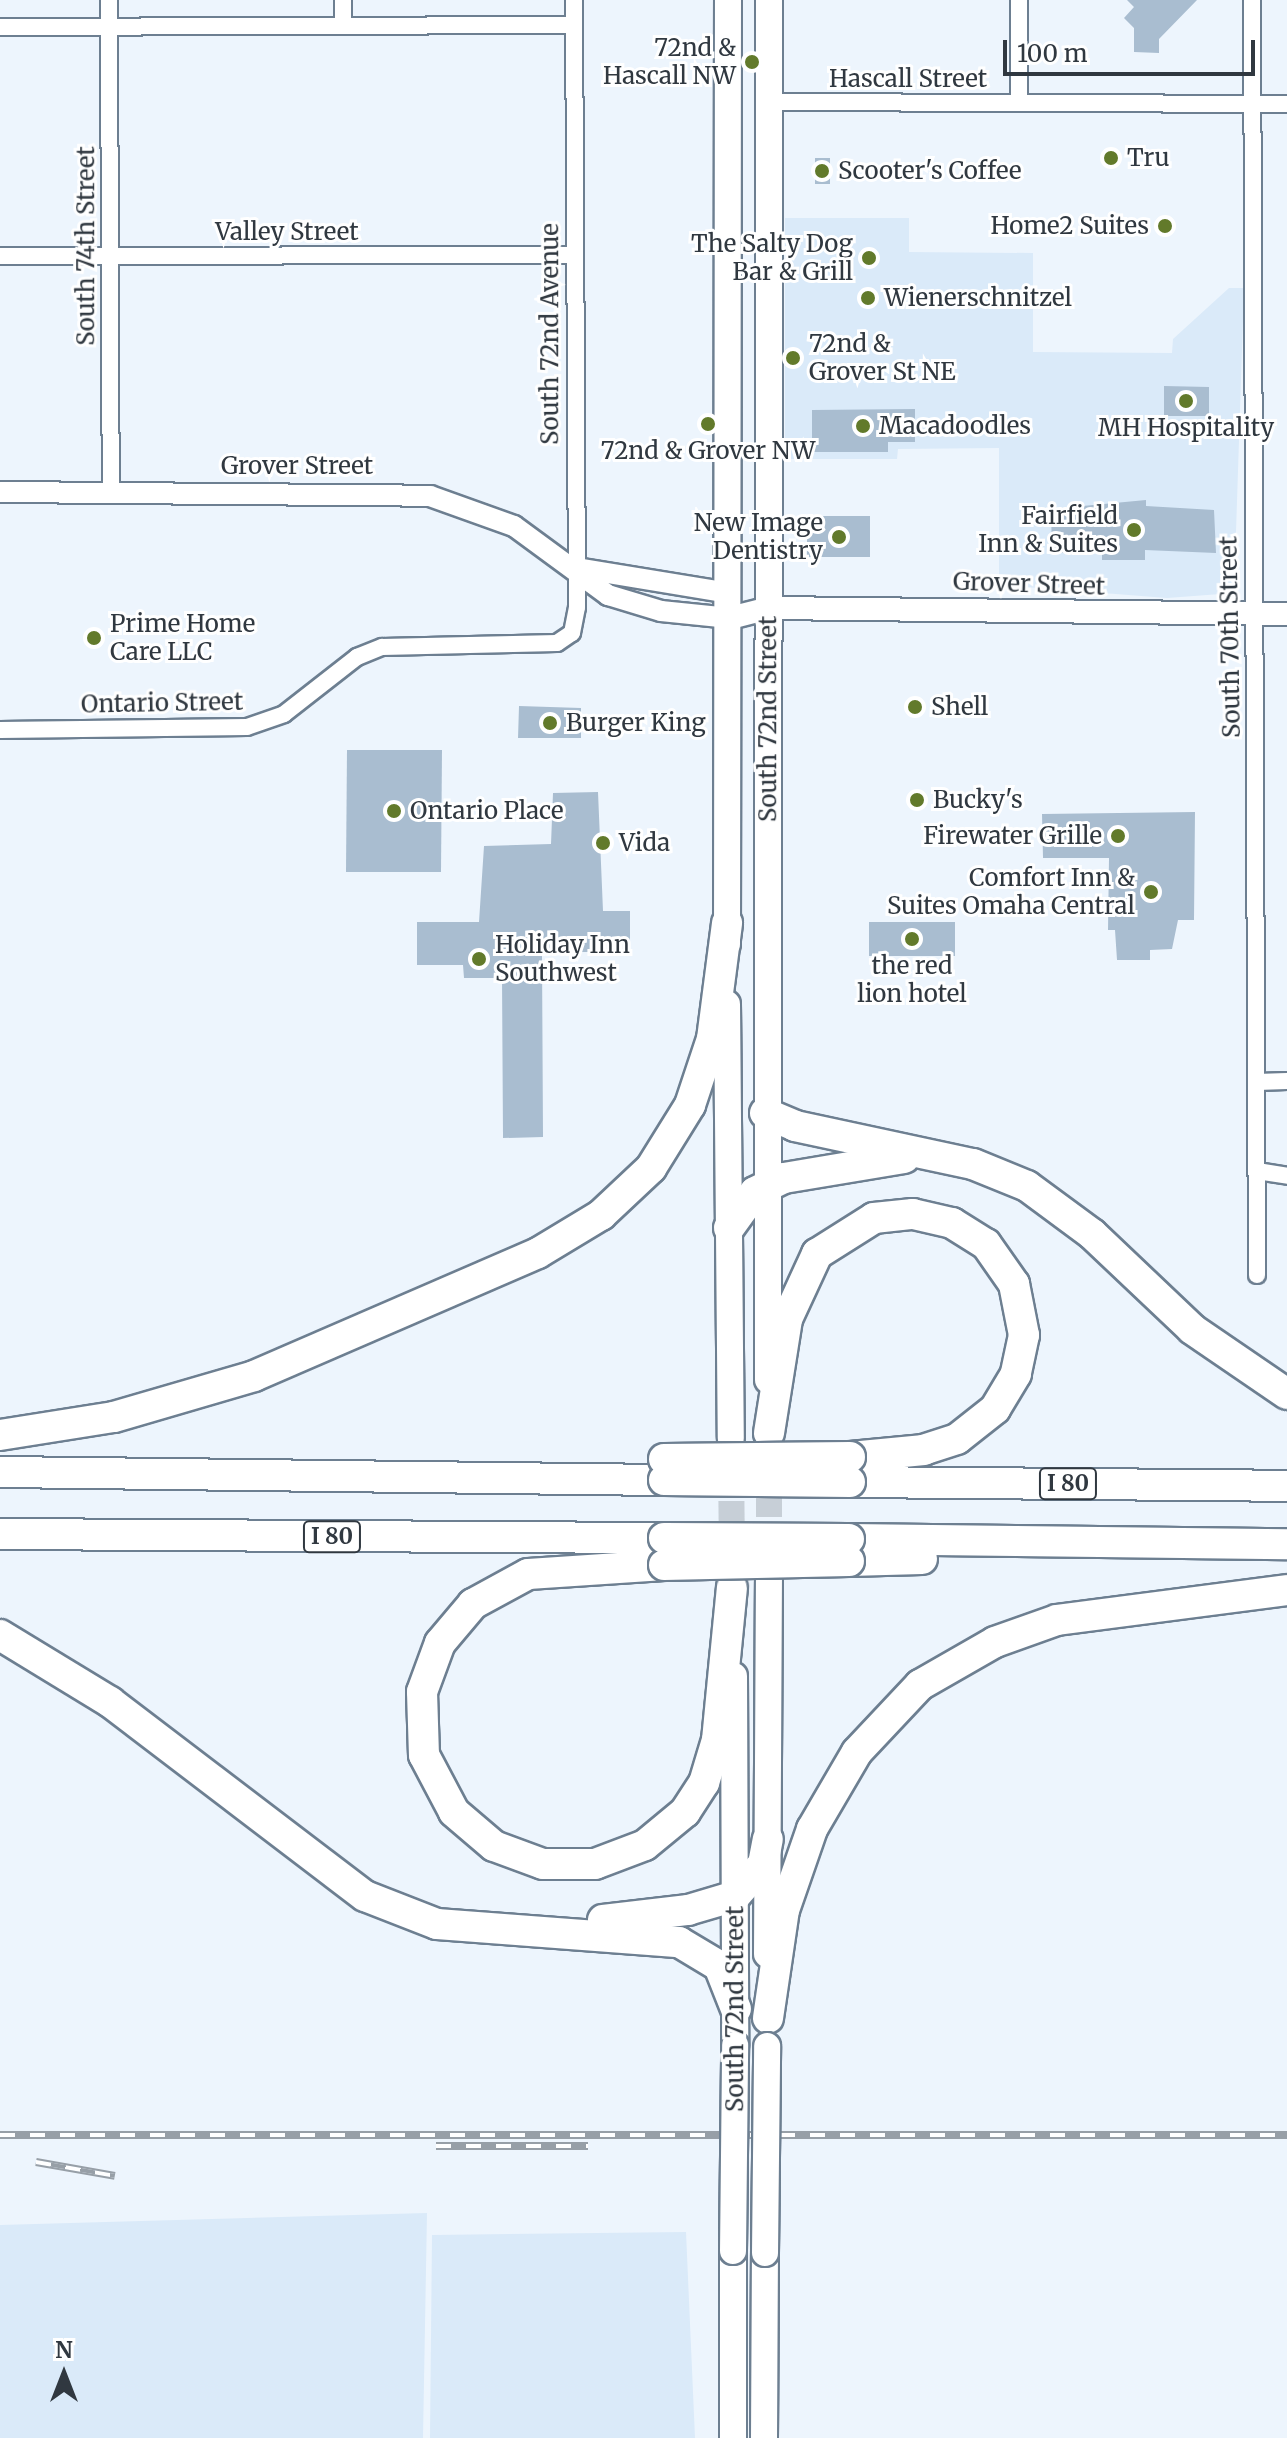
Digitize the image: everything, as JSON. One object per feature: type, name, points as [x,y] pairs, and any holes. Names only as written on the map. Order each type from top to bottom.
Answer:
[{"type":"highway","points":[[0,1435],[114,1417],[254,1376],[538,1253],[601,1215],[651,1168],[690,1105],[712,1039],[727,923]]},
{"type":"highway","points":[[765,1113],[795,1126],[946,1157],[1000,1173],[1049,1199],[1192,1329],[1287,1394]]},
{"type":"highway","points":[[729,1228],[765,1186],[825,1166],[946,1157]]},
{"type":"highway","points":[[769,1436],[787,1319],[817,1254],[874,1218],[913,1214],[952,1223],[986,1244],[1014,1284],[1024,1335],[1016,1374],[995,1409],[957,1439],[850,1470]]},
{"type":"highway","name":"I 80","points":[[0,1472],[209,1475],[850,1470],[1287,1486]]},
{"type":"highway","name":"I 80","points":[[0,1534],[664,1552],[1283,1544]]},
{"type":"highway","points":[[664,1552],[528,1574],[483,1596],[440,1643],[422,1692],[424,1755],[454,1812],[494,1846],[543,1864],[595,1864],[645,1845],[685,1812],[704,1783],[717,1740],[732,1584]]},
{"type":"highway","points":[[767,2032],[784,1910],[812,1829],[849,1762],[920,1685],[995,1642],[1057,1620],[1287,1590]]},
{"type":"highway","points":[[0,1635],[110,1702],[342,1881],[389,1908],[437,1924],[679,1942],[719,1966],[736,2009]]},
{"type":"highway","points":[[437,1924],[607,1919],[688,1910],[735,1896],[763,1864],[768,1839]]},
{"type":"main road","name":"South 72nd Street","points":[[728,0],[730,606],[727,923],[731,1438]]},
{"type":"main road","name":"South 72nd Street","points":[[769,0],[765,1113],[769,1436]]},
{"type":"main road","points":[[728,66],[753,94],[770,102]]},
{"type":"main road","name":"Grover Street","points":[[730,606],[1287,614]]},
{"type":"main road","name":"South 72nd Street","points":[[764,2438],[769,1580]]},
{"type":"main road","name":"South 72nd Street","points":[[732,1584],[736,2009],[733,2438]]},
{"type":"street","name":"South 74th Street","points":[[109,0],[111,492]]},
{"type":"street","points":[[343,0],[343,26]]},
{"type":"street","name":"South 72nd Avenue","points":[[541,643],[572,633],[577,568],[574,0]]},
{"type":"street","points":[[1019,0],[1019,103]]},
{"type":"street","name":"South 70th Street","points":[[1252,0],[1257,1275]]},
{"type":"street","points":[[0,27],[574,25]]},
{"type":"street","name":"Hascall Street","points":[[770,102],[1287,104]]},
{"type":"street","name":"Valley Street","points":[[0,256],[574,255]]},
{"type":"street","name":"Grover Street","points":[[0,492],[430,496],[504,521],[577,568],[608,595],[661,611],[730,606]]},
{"type":"street","name":"Grover Street","points":[[577,568],[730,606]]},
{"type":"street","name":"Ontario Street","points":[[0,730],[247,727],[284,714],[357,657],[382,647],[541,643]]},
{"type":"street","points":[[1257,1082],[1287,1081]]},
{"type":"street","points":[[1257,1171],[1287,1176]]},
{"type":"shaded area","points":[[785,218],[909,218],[909,252],[1033,253],[1033,352],[1172,353],[1173,339],[1229,288],[1244,288],[1234,593],[1167,598],[999,585],[999,448],[898,449],[897,459],[785,459]]},
{"type":"shaded area","points":[[427,2213],[423,2438],[0,2438],[0,2225]]},
{"type":"shaded area","points":[[686,2232],[695,2438],[430,2438],[432,2235]]},
{"type":"building","points":[[1127,0],[1197,0],[1159,39],[1159,53],[1134,52],[1134,28],[1124,18],[1134,7]]},
{"type":"building","name":"Scooter's Coffee","points":[[815,158],[830,158],[830,184],[815,184]]},
{"type":"building","name":"MH Hospitality","points":[[1164,386],[1209,387],[1209,416],[1164,416]]},
{"type":"building","name":"Macadoodles","points":[[915,409],[915,442],[888,442],[888,452],[812,452],[812,410]]},
{"type":"building","name":"Fairfield Inn & Suites","points":[[1146,500],[1146,506],[1214,510],[1216,553],[1145,550],[1145,560],[1102,560],[1102,552],[1052,553],[1051,509]]},
{"type":"building","name":"New Image Dentistry","points":[[807,516],[870,516],[870,557],[807,557]]},
{"type":"building","name":"Burger King","points":[[519,706],[581,708],[581,738],[518,738]]},
{"type":"building","name":"Ontario Place","points":[[347,750],[442,750],[441,872],[346,872]]},
{"type":"building","name":"Holiday Inn Southwest","points":[[598,792],[603,911],[630,911],[630,952],[542,952],[543,1137],[503,1138],[502,978],[464,978],[463,965],[417,965],[417,922],[479,922],[484,846],[551,844],[553,793]]},
{"type":"building","points":[[1195,812],[1194,920],[1178,920],[1172,949],[1150,950],[1150,960],[1117,960],[1115,930],[1108,930],[1109,858],[1043,858],[1042,814]]},
{"type":"building","name":"the red lion hotel","points":[[869,922],[955,922],[955,956],[869,956]]},
{"type":"tunnel","points":[[731,1462],[732,1559]]},
{"type":"tunnel","points":[[769,1464],[769,1556]]},
{"type":"railway","points":[[0,2135],[1287,2135]]},
{"type":"railway","points":[[436,2146],[588,2146]]},
{"type":"railway","points":[[36,2162],[115,2176]]},
{"type":"place","name":"72nd & Hascall NW","points":[[752,62]]},
{"type":"place","name":"Tru","points":[[1111,158]]},
{"type":"place","name":"Scooter's Coffee","points":[[822,171]]},
{"type":"place","name":"Home2 Suites","points":[[1165,226]]},
{"type":"place","name":"The Salty Dog Bar & Grill","points":[[869,258]]},
{"type":"place","name":"Wienerschnitzel","points":[[868,298]]},
{"type":"place","name":"72nd & Grover St NE","points":[[793,358]]},
{"type":"place","name":"MH Hospitality","points":[[1186,401]]},
{"type":"place","name":"72nd & Grover NW","points":[[708,424]]},
{"type":"place","name":"Macadoodles","points":[[863,426]]},
{"type":"place","name":"Fairfield Inn & Suites","points":[[1134,530]]},
{"type":"place","name":"New Image Dentistry","points":[[839,537]]},
{"type":"place","name":"Prime Home Care LLC","points":[[94,638]]},
{"type":"place","name":"Shell","points":[[915,707]]},
{"type":"place","name":"Burger King","points":[[550,723]]},
{"type":"place","name":"Bucky's","points":[[917,800]]},
{"type":"place","name":"Ontario Place","points":[[394,811]]},
{"type":"place","name":"Firewater Grille","points":[[1118,836]]},
{"type":"place","name":"Vida","points":[[603,843]]},
{"type":"place","name":"Comfort Inn & Suites Omaha Central","points":[[1151,892]]},
{"type":"place","name":"the red lion hotel","points":[[912,939]]},
{"type":"place","name":"Holiday Inn Southwest","points":[[479,959]]}]
